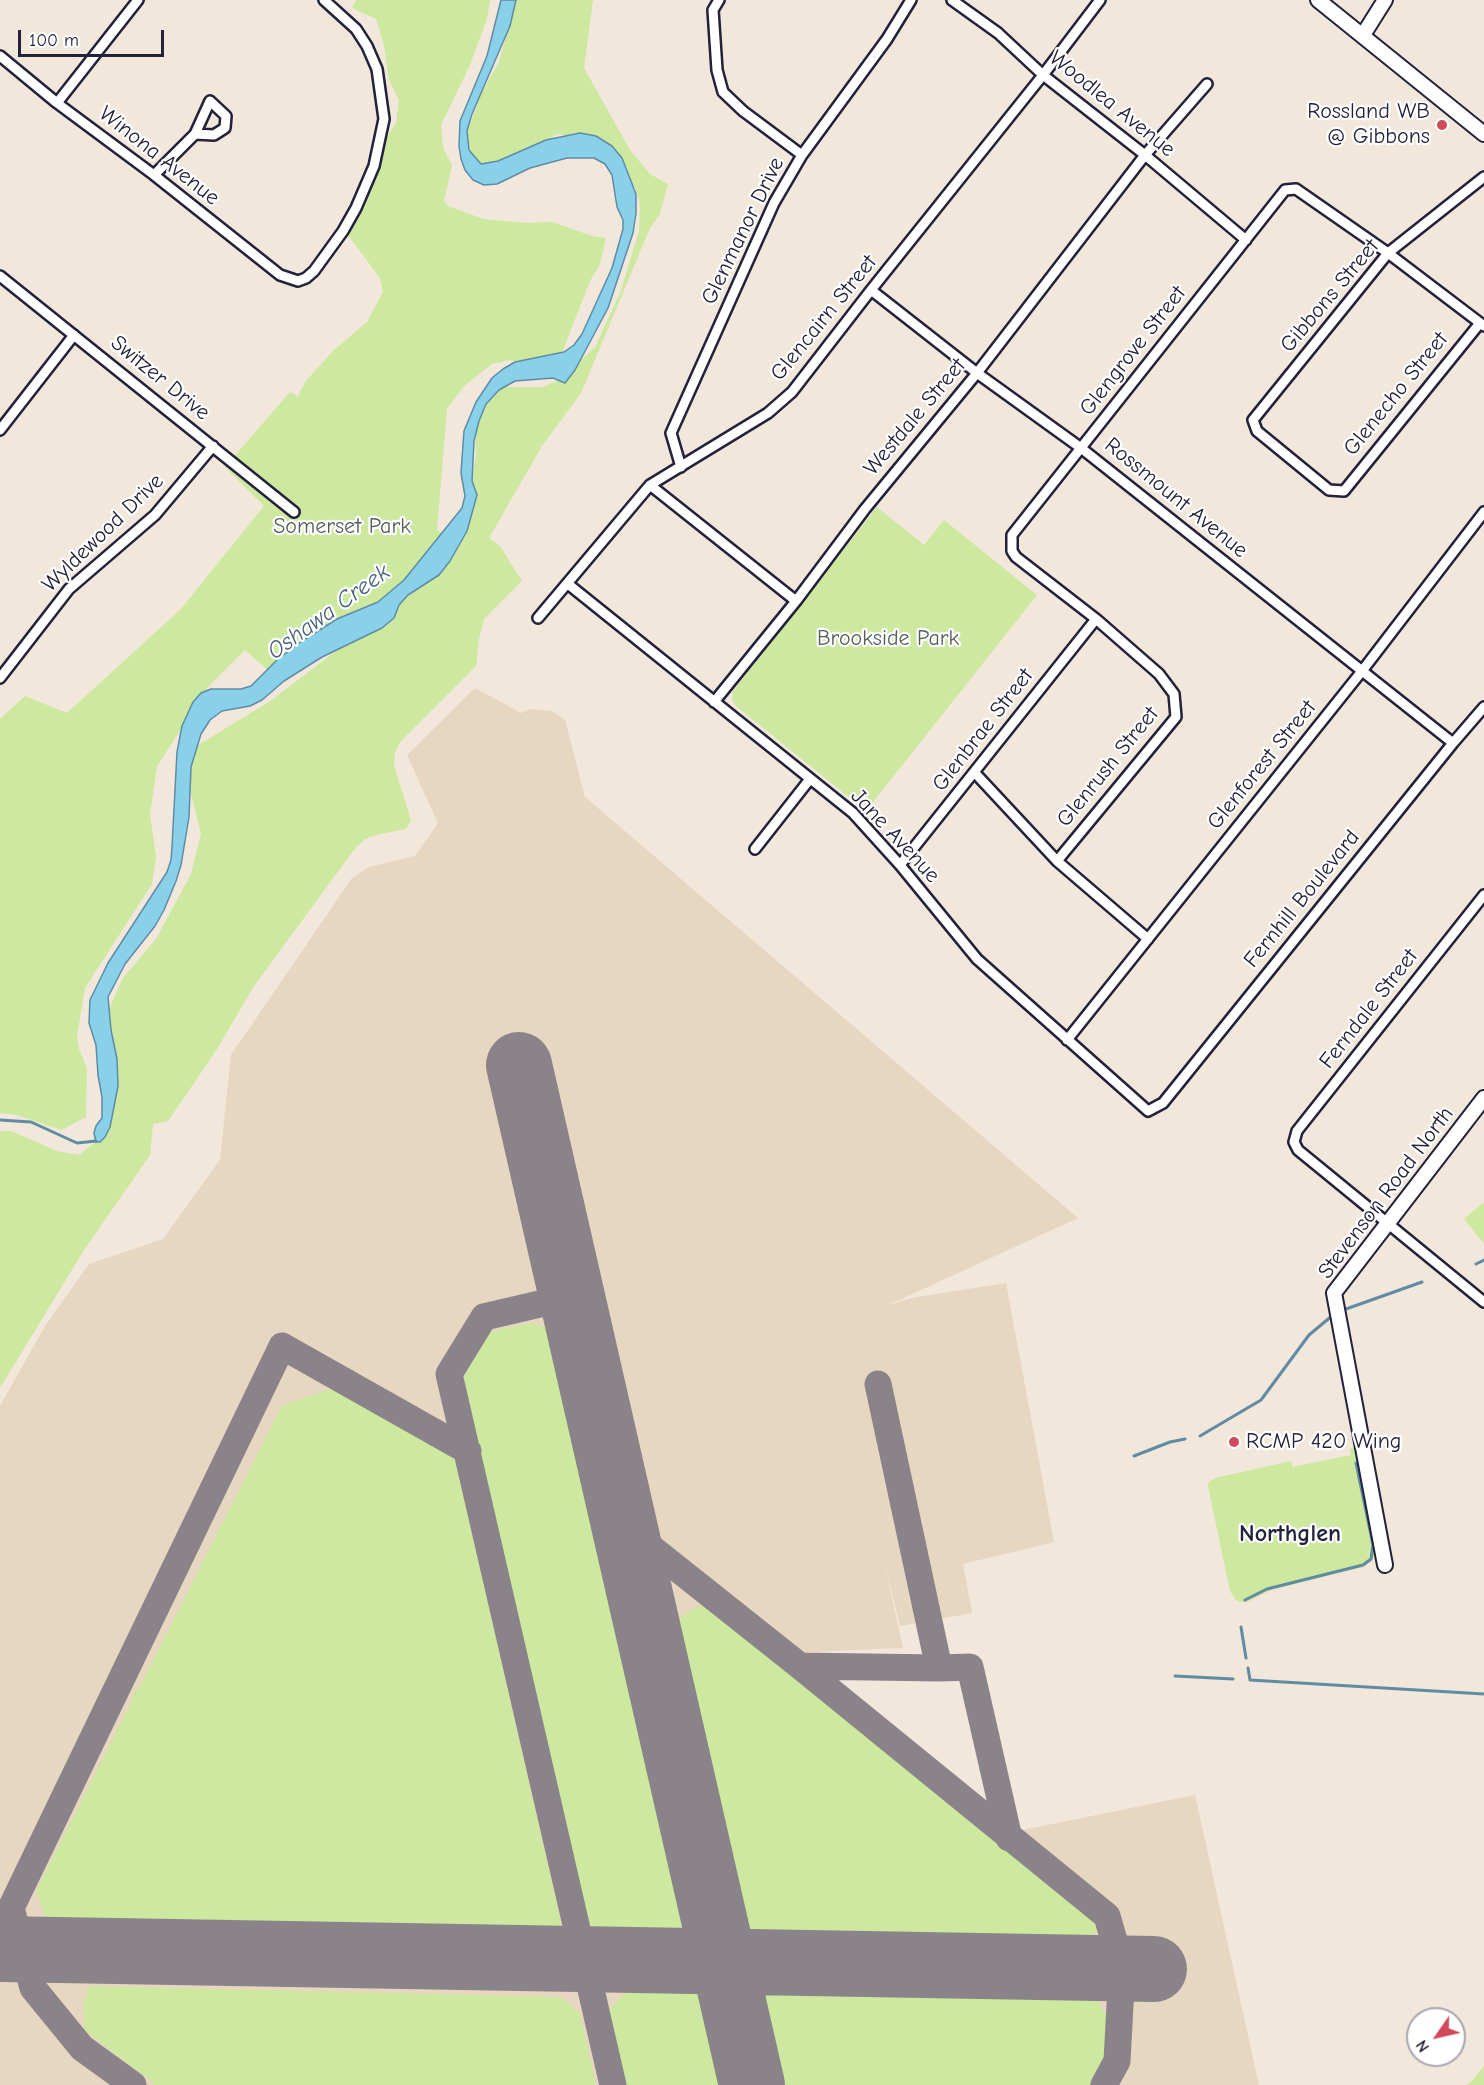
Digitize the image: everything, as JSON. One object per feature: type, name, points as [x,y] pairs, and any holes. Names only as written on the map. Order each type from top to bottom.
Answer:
[{"type":"street","points":[[57,103],[138,0]]},
{"type":"street","name":"Winona Avenue","points":[[0,56],[57,103],[280,275],[298,281],[314,271],[343,231],[356,208],[374,166],[384,119],[376,69],[367,46],[356,29],[324,0]]},
{"type":"street","points":[[719,0],[713,10],[717,70],[723,92],[743,111],[802,156]]},
{"type":"street","name":"Glenmanor Drive","points":[[681,467],[671,433],[774,203],[802,156],[887,39],[911,0]]},
{"type":"street","name":"Woodlea Avenue","points":[[952,0],[998,33],[1043,75],[1145,155],[1246,240]]},
{"type":"street","name":"Glencairn Street","points":[[538,618],[650,484],[768,413],[792,392],[1100,0]]},
{"type":"street","points":[[1318,0],[1484,134]]},
{"type":"street","points":[[1363,35],[1385,0]]},
{"type":"street","name":"Westdale Street","points":[[714,702],[796,601],[865,509],[977,373],[1145,155],[1207,84]]},
{"type":"street","points":[[153,175],[195,134]]},
{"type":"street","name":"Gibbons Street","points":[[1344,491],[1329,490],[1257,431],[1254,420],[1388,253],[1484,177]]},
{"type":"street","name":"Glengrove Street","points":[[1012,535],[1285,190],[1296,189],[1388,253]]},
{"type":"street","points":[[1388,253],[1482,324]]},
{"type":"street","name":"Switzer Drive","points":[[0,276],[294,512]]},
{"type":"street","name":"Rossmount Avenue","points":[[871,290],[977,373],[1081,447],[1453,743]]},
{"type":"street","name":"Glenecho Street","points":[[1344,491],[1482,324]]},
{"type":"street","points":[[0,430],[74,335]]},
{"type":"street","name":"Wyldewood Drive","points":[[0,678],[69,589],[155,515],[213,446]]},
{"type":"street","points":[[650,484],[796,601]]},
{"type":"street","name":"Glenforest Street","points":[[1067,1040],[1362,671],[1484,512]]},
{"type":"street","name":"Glenrush Street","points":[[1012,535],[1012,551],[1016,557],[1096,619],[1159,674],[1174,694],[1176,717],[1057,861]]},
{"type":"street","name":"Jane Avenue","points":[[568,584],[853,813],[977,959],[1148,1111]]},
{"type":"street","name":"Glenbrae Street","points":[[900,866],[1096,619]]},
{"type":"street","name":"Fernhill Boulevard","points":[[1148,1111],[1163,1103],[1484,707]]},
{"type":"street","points":[[975,773],[1057,861],[1148,939]]},
{"type":"street","points":[[755,849],[810,779]]},
{"type":"street","name":"Ferndale Street","points":[[1389,1223],[1298,1150],[1294,1142],[1298,1131],[1484,896]]},
{"type":"street","name":"Stevenson Road North","points":[[1385,1565],[1334,1293],[1484,1098]]},
{"type":"street","points":[[1389,1223],[1484,1302]]},
{"type":"shaded area","points":[[475,688],[521,713],[530,709],[551,711],[565,720],[585,797],[1078,1218],[886,1306],[911,1298],[1006,1283],[1054,1542],[963,1564],[972,1613],[900,1626],[883,1557],[903,1648],[808,1652],[803,1668],[1023,1830],[1195,1795],[1259,2085],[0,2085],[0,1406],[45,1326],[89,1264],[163,1239],[220,1160],[231,1055],[352,878],[369,867],[415,856],[438,823],[407,755]]},
{"type":"green space","name":"Somerset Park","points":[[356,0],[490,0],[487,19],[469,67],[441,125],[443,148],[452,165],[444,201],[448,206],[483,219],[527,223],[552,222],[592,236],[606,238],[600,264],[590,281],[559,360],[542,369],[509,360],[492,364],[464,386],[447,409],[437,529],[442,534],[404,580],[378,602],[337,619],[302,641],[268,670],[245,650],[207,688],[203,703],[189,717],[157,766],[150,814],[156,857],[152,884],[85,988],[77,1036],[79,1049],[87,1068],[86,1117],[61,1130],[17,1115],[0,1113],[0,719],[25,696],[67,713],[181,609],[264,506],[225,467],[290,392],[298,397],[305,382],[333,351],[367,322],[383,292],[380,278],[348,235],[353,211],[370,164],[396,123],[399,100],[389,80],[384,45],[376,19],[352,8]]},
{"type":"green space","points":[[516,0],[593,0],[584,68],[630,150],[650,174],[668,184],[660,214],[650,228],[581,393],[542,446],[489,538],[500,546],[522,581],[484,619],[476,666],[400,742],[395,753],[394,766],[411,820],[406,829],[376,835],[365,839],[356,847],[254,986],[217,1049],[168,1121],[153,1124],[150,1155],[84,1250],[0,1388],[0,1131],[11,1131],[57,1151],[79,1155],[101,1138],[110,1098],[108,1011],[123,978],[156,939],[191,874],[201,834],[187,778],[198,745],[269,702],[415,591],[460,538],[465,522],[476,456],[475,422],[481,397],[500,387],[543,387],[561,379],[595,347],[620,293],[639,231],[640,204],[636,189],[614,153],[598,142],[557,134],[499,170],[472,161],[465,138],[480,96],[499,62]]},
{"type":"green space","name":"Brookside Park","points":[[877,507],[924,545],[944,520],[1037,595],[866,811],[736,706],[732,699],[733,691]]},
{"type":"green space","points":[[1484,1202],[1484,1244],[1464,1219]]},
{"type":"green space","points":[[530,1323],[553,1329],[691,1930],[680,1944],[614,1945],[589,1924],[462,1377],[488,1332]]},
{"type":"green space","points":[[331,1389],[454,1456],[561,1923],[545,1943],[52,1934],[36,1891],[133,1699],[135,1685],[137,1692],[282,1406]]},
{"type":"green space","points":[[1354,1447],[1358,1453],[1376,1552],[1372,1561],[1363,1567],[1271,1590],[1247,1602],[1239,1602],[1235,1599],[1230,1591],[1209,1482],[1215,1478],[1291,1461],[1292,1467],[1351,1455],[1350,1449]]},
{"type":"green space","points":[[700,1605],[803,1668],[1099,1925],[1087,1950],[797,1949],[745,1936],[730,1894],[671,1624]]},
{"type":"green space","points":[[89,1986],[560,1997],[580,2013],[596,2085],[156,2085],[84,2030],[84,2002]]},
{"type":"green space","points":[[809,1988],[1092,1990],[1118,2038],[1092,2085],[774,2085],[767,2051],[762,1992]]},
{"type":"green space","points":[[640,1990],[699,1994],[724,2085],[626,2085],[608,2011],[625,1993]]},
{"type":"green space","points":[[1484,2066],[1484,2085],[1466,2085],[1471,2082]]},
{"type":"water","points":[[501,0],[516,0],[510,26],[472,114],[467,131],[469,150],[481,164],[498,161],[546,140],[580,133],[596,136],[612,146],[622,158],[636,194],[636,213],[633,233],[608,308],[575,370],[565,383],[553,378],[515,381],[499,390],[486,404],[474,441],[472,481],[477,495],[467,531],[439,575],[408,595],[399,605],[394,618],[382,628],[322,657],[284,681],[262,700],[250,706],[222,711],[210,720],[201,734],[191,767],[189,817],[176,881],[155,926],[125,964],[108,997],[117,1059],[118,1086],[110,1127],[105,1137],[100,1142],[96,1142],[94,1133],[102,1118],[102,1097],[96,1045],[89,1023],[90,1000],[108,963],[167,872],[171,860],[177,752],[182,726],[193,702],[201,693],[211,689],[241,689],[251,686],[278,659],[302,641],[337,619],[378,602],[404,580],[462,508],[465,496],[461,473],[464,431],[476,402],[492,378],[515,362],[564,352],[574,345],[582,334],[612,268],[623,229],[623,220],[617,207],[612,175],[605,164],[594,158],[567,158],[530,168],[497,184],[484,185],[473,180],[465,170],[459,146],[460,121],[487,56]]},
{"type":"waterway","name":"Oshawa Creek","points":[[0,1120],[31,1122],[77,1143],[96,1141]]},
{"type":"waterway","points":[[1476,1264],[1484,1260]]},
{"type":"waterway","points":[[1346,1309],[1422,1282]]},
{"type":"waterway","points":[[1200,1436],[1261,1400],[1309,1335],[1333,1315]]},
{"type":"waterway","points":[[1134,1456],[1170,1442],[1185,1439]]},
{"type":"waterway","points":[[1245,1600],[1267,1589],[1363,1565],[1371,1559],[1373,1545],[1356,1463]]},
{"type":"waterway","points":[[1241,1627],[1246,1658]]},
{"type":"waterway","points":[[1248,1668],[1250,1680],[1484,1694]]},
{"type":"waterway","points":[[1175,1676],[1233,1679]]},
{"type":"taxiway","points":[[576,1307],[544,1303],[484,1317],[449,1374],[613,2085]]},
{"type":"taxiway","points":[[133,2085],[82,2048],[33,1988],[11,1908],[282,1346],[468,1451]]},
{"type":"taxiway","points":[[878,1384],[939,1668]]},
{"type":"taxiway","points":[[625,1527],[1107,1916],[1122,1968],[1117,2061],[1104,2085]]},
{"type":"taxiway","points":[[800,1666],[970,1667],[1009,1838]]},
{"type":"runway","points":[[519,1065],[752,2085]]},
{"type":"runway","points":[[0,1949],[1154,1969]]},
{"type":"place","name":"Rossland WB @ Gibbons","points":[[1442,125]]},
{"type":"place","name":"RCMP 420 Wing","points":[[1234,1442]]},
{"type":"district","name":"Northglen","points":[[1290,1534]]}]
